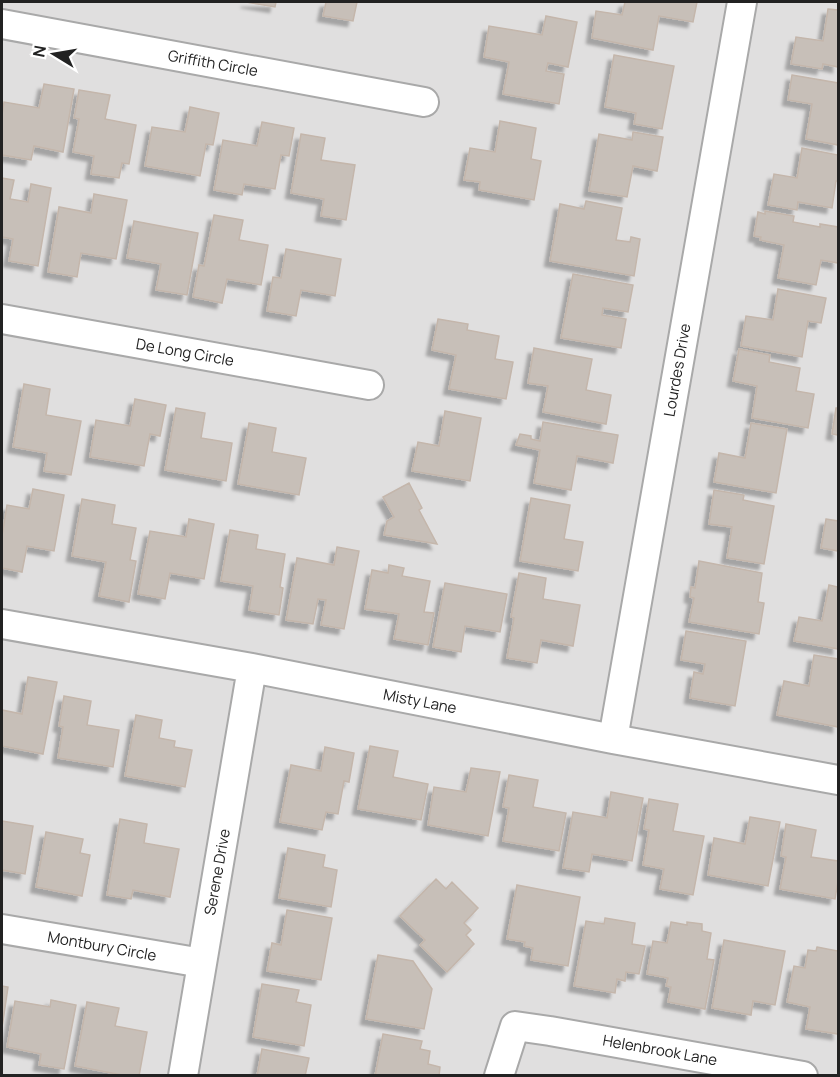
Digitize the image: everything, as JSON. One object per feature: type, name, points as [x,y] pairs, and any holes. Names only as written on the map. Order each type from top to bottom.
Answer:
[{"type":"street","name":"Lourdes Drive","points":[[613,739],[741,2]]},
{"type":"street","name":"Griffith Circle","points":[[2,24],[424,102]]},
{"type":"street","name":"De Long Circle","points":[[2,319],[369,385]]},
{"type":"street","name":"Misty Lane","points":[[2,624],[252,668],[613,739],[838,780]]},
{"type":"street","name":"Serene Drive","points":[[183,1076],[252,668]]},
{"type":"street","name":"Montbury Circle","points":[[2,929],[202,963]]},
{"type":"street","name":"Helenbrook Lane","points":[[499,1076],[516,1026],[803,1076]]},
{"type":"shaded area","points":[[2,2],[838,2],[838,1075],[2,1075]]},
{"type":"building","points":[[246,2],[276,2],[275,7]]},
{"type":"building","points":[[326,2],[357,2],[353,21],[323,16]]},
{"type":"building","points":[[625,2],[697,2],[693,22],[659,16],[653,50],[592,38],[596,11],[622,15]]},
{"type":"building","points":[[828,9],[838,10],[838,67],[823,64],[822,69],[791,64],[796,37],[823,41]]},
{"type":"building","points":[[546,16],[577,22],[568,67],[548,63],[546,71],[564,74],[559,104],[503,94],[509,62],[484,57],[489,26],[542,35]]},
{"type":"building","points":[[614,55],[674,66],[662,129],[634,124],[636,113],[605,107]]},
{"type":"building","points":[[792,75],[838,83],[838,145],[806,139],[812,104],[788,100]]},
{"type":"building","points":[[44,84],[74,89],[63,152],[34,146],[31,160],[2,155],[4,102],[39,108]]},
{"type":"building","points":[[79,90],[110,95],[105,119],[136,125],[129,164],[122,163],[119,178],[91,174],[94,156],[73,152],[79,119],[74,118]]},
{"type":"building","points":[[190,107],[219,113],[213,145],[206,144],[200,176],[145,166],[152,127],[185,132]]},
{"type":"building","points":[[500,121],[536,128],[531,159],[541,161],[534,200],[479,190],[480,182],[464,180],[470,148],[495,152]]},
{"type":"building","points":[[262,122],[294,128],[289,156],[281,155],[275,189],[244,184],[242,195],[214,190],[223,140],[257,146]]},
{"type":"building","points":[[633,132],[663,137],[657,171],[633,166],[627,197],[589,191],[599,134],[632,140]]},
{"type":"building","points":[[301,134],[325,138],[321,160],[355,165],[346,220],[321,216],[324,199],[291,193]]},
{"type":"building","points":[[802,148],[838,155],[838,181],[836,181],[832,208],[798,202],[797,210],[768,205],[774,174],[797,178]]},
{"type":"building","points":[[2,178],[14,180],[10,199],[28,202],[31,184],[51,188],[38,266],[9,261],[13,239],[2,237]]},
{"type":"building","points":[[94,194],[127,200],[116,259],[81,253],[77,277],[48,272],[59,207],[91,213]]},
{"type":"building","points":[[586,201],[622,208],[616,240],[630,242],[631,237],[640,239],[634,276],[550,261],[560,204],[584,209]]},
{"type":"building","points":[[765,211],[794,216],[793,222],[820,227],[820,224],[838,227],[838,263],[821,260],[816,285],[778,278],[784,245],[760,240],[761,237],[754,236],[758,212],[765,214]]},
{"type":"building","points":[[214,215],[243,220],[239,240],[268,245],[261,285],[227,279],[222,303],[193,297],[199,265],[204,266]]},
{"type":"building","points":[[134,221],[198,233],[187,295],[156,290],[161,264],[127,258]]},
{"type":"building","points":[[286,249],[341,259],[335,296],[301,290],[296,316],[267,311],[273,277],[281,278]]},
{"type":"building","points":[[573,274],[633,285],[628,312],[603,308],[602,315],[626,319],[621,348],[561,338]]},
{"type":"building","points":[[778,289],[826,298],[821,323],[808,321],[802,357],[741,346],[746,316],[773,320]]},
{"type":"building","points":[[438,319],[468,324],[467,330],[499,336],[495,359],[513,362],[506,399],[449,389],[456,355],[432,350]]},
{"type":"building","points":[[534,348],[592,359],[586,390],[611,395],[606,424],[543,412],[548,386],[528,383]]},
{"type":"building","points":[[739,349],[770,355],[769,362],[800,368],[796,391],[814,394],[808,428],[752,418],[757,386],[733,381]]},
{"type":"building","points":[[24,384],[50,389],[46,415],[81,421],[71,475],[44,471],[47,453],[13,447]]},
{"type":"building","points":[[135,399],[166,405],[160,436],[150,434],[144,466],[90,457],[96,420],[130,426]]},
{"type":"building","points":[[176,408],[205,413],[201,438],[232,443],[226,481],[165,470]]},
{"type":"building","points":[[836,408],[838,408],[838,435],[832,434]]},
{"type":"building","points":[[445,411],[481,418],[470,481],[412,471],[418,442],[439,446]]},
{"type":"building","points":[[543,422],[618,435],[613,463],[577,456],[571,490],[534,483],[540,450],[516,445],[520,434],[540,441]]},
{"type":"building","points":[[249,423],[276,428],[272,452],[306,458],[299,495],[238,484]]},
{"type":"building","points":[[751,423],[787,429],[776,493],[714,482],[719,453],[745,458]]},
{"type":"building","points":[[409,483],[422,508],[419,510],[437,544],[384,535],[387,521],[394,517],[383,497]]},
{"type":"building","points":[[33,489],[64,495],[54,551],[27,546],[22,572],[2,568],[2,536],[7,505],[29,509]]},
{"type":"building","points":[[714,490],[744,495],[743,500],[774,506],[764,564],[727,558],[732,527],[709,524]]},
{"type":"building","points":[[531,498],[570,505],[564,539],[583,542],[578,571],[520,561]]},
{"type":"building","points":[[82,499],[115,505],[112,524],[136,528],[130,560],[136,561],[129,602],[99,596],[106,562],[72,556]]},
{"type":"building","points":[[189,519],[214,524],[204,579],[170,573],[165,599],[138,594],[150,531],[186,537]]},
{"type":"building","points":[[826,519],[838,521],[838,551],[821,548]]},
{"type":"building","points":[[230,530],[258,535],[256,549],[285,554],[279,615],[249,610],[253,586],[221,581]]},
{"type":"building","points":[[337,547],[359,551],[344,629],[321,625],[326,600],[318,599],[313,624],[286,620],[297,558],[334,565]]},
{"type":"building","points":[[699,561],[762,573],[758,602],[764,603],[759,634],[689,622],[694,598],[690,597],[691,587],[695,588]]},
{"type":"building","points":[[389,565],[404,568],[402,576],[430,581],[424,612],[434,613],[428,645],[394,639],[399,614],[365,609],[372,570],[388,573]]},
{"type":"building","points":[[519,573],[546,578],[543,599],[580,605],[573,646],[541,640],[537,663],[507,658]]},
{"type":"building","points":[[445,583],[507,594],[500,632],[465,626],[461,652],[433,647]]},
{"type":"building","points":[[829,585],[838,587],[838,649],[794,641],[799,617],[822,621]]},
{"type":"building","points":[[686,631],[746,641],[735,706],[690,698],[694,672],[703,674],[705,664],[681,660]]},
{"type":"building","points":[[814,655],[838,659],[838,727],[777,715],[784,681],[809,686]]},
{"type":"building","points":[[28,677],[57,682],[43,754],[2,746],[2,710],[22,714]]},
{"type":"building","points":[[64,696],[91,701],[87,725],[119,730],[113,767],[58,758],[63,727],[59,726]]},
{"type":"building","points":[[136,715],[162,720],[159,738],[175,741],[174,747],[192,750],[185,787],[125,776]]},
{"type":"building","points":[[370,746],[398,751],[393,777],[428,784],[421,820],[358,809]]},
{"type":"building","points":[[325,747],[354,753],[349,782],[344,781],[338,814],[326,812],[322,830],[280,822],[291,765],[321,771]]},
{"type":"building","points":[[471,768],[500,772],[488,836],[428,825],[434,787],[466,792]]},
{"type":"building","points":[[509,775],[538,780],[533,807],[566,813],[559,851],[503,841],[509,808],[503,807]]},
{"type":"building","points":[[611,792],[643,798],[632,861],[592,854],[589,872],[563,868],[573,812],[607,818]]},
{"type":"building","points":[[649,799],[678,804],[673,831],[704,836],[693,895],[660,889],[664,869],[643,865],[649,830],[644,829]]},
{"type":"building","points":[[750,817],[780,822],[768,886],[708,875],[714,838],[745,844]]},
{"type":"building","points":[[120,819],[147,824],[144,843],[179,849],[170,897],[133,890],[131,899],[107,895]]},
{"type":"building","points":[[2,821],[33,826],[25,874],[2,870]]},
{"type":"building","points":[[786,824],[816,830],[811,857],[838,861],[835,899],[780,889],[786,857],[781,856]]},
{"type":"building","points":[[46,832],[83,839],[80,853],[90,855],[82,896],[36,887]]},
{"type":"building","points":[[288,848],[325,855],[323,867],[337,870],[331,907],[279,898]]},
{"type":"building","points":[[436,879],[446,889],[452,882],[478,908],[464,923],[471,930],[466,935],[474,944],[447,972],[420,945],[425,940],[400,916]]},
{"type":"building","points":[[517,885],[580,897],[568,966],[531,960],[533,948],[524,946],[525,942],[507,939]]},
{"type":"building","points":[[287,910],[332,918],[321,980],[267,971],[272,943],[281,945]]},
{"type":"building","points":[[605,918],[635,923],[632,944],[645,946],[639,974],[626,972],[625,981],[617,979],[615,993],[574,986],[586,921],[604,924]]},
{"type":"building","points":[[671,922],[687,925],[687,922],[702,924],[702,931],[711,933],[707,959],[714,960],[705,1009],[668,1002],[671,987],[666,986],[668,978],[647,974],[653,941],[667,943]]},
{"type":"building","points":[[724,940],[785,951],[775,1005],[753,1001],[751,1015],[712,1008]]},
{"type":"building","points":[[817,947],[838,951],[838,1034],[806,1029],[810,1007],[787,1002],[794,966],[805,968],[808,950],[816,951]]},
{"type":"building","points":[[378,955],[413,961],[432,989],[424,1029],[366,1019]]},
{"type":"building","points":[[262,984],[299,990],[296,1002],[311,1005],[304,1046],[253,1037]]},
{"type":"building","points":[[2,986],[8,987],[2,1028]]},
{"type":"building","points":[[51,1000],[76,1005],[64,1069],[39,1065],[41,1054],[7,1047],[15,1001],[50,1007]]},
{"type":"building","points":[[87,1002],[119,1008],[115,1026],[147,1032],[139,1076],[127,1076],[75,1066]]},
{"type":"building","points":[[383,1034],[422,1041],[420,1049],[430,1051],[428,1064],[440,1067],[439,1076],[375,1076]]},
{"type":"building","points":[[262,1049],[309,1058],[305,1076],[257,1076]]}]
